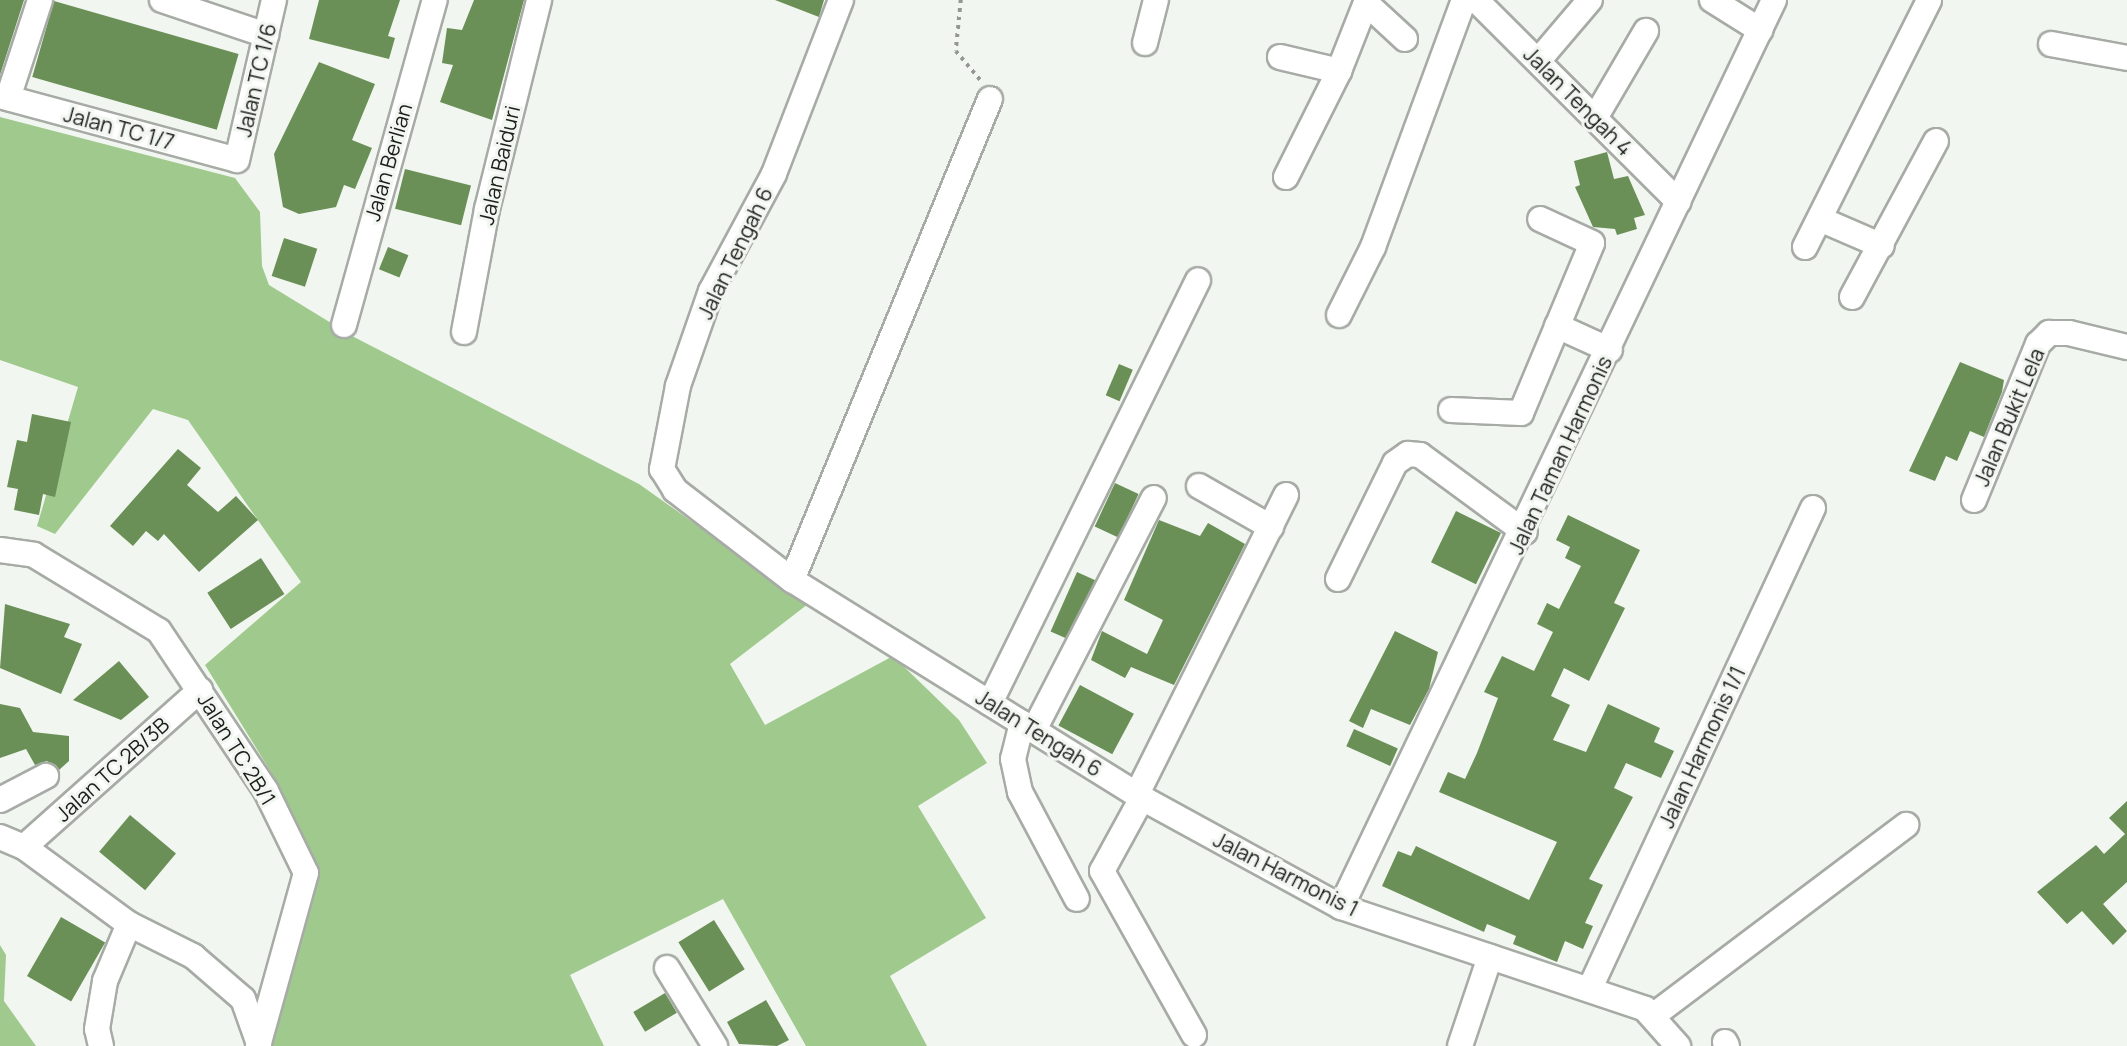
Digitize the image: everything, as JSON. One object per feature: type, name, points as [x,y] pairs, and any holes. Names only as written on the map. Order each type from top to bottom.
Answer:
[{"type":"street","points":[[4,97],[40,0]]},
{"type":"street","points":[[162,0],[267,36]]},
{"type":"street","name":"Jalan TC 1/6","points":[[237,160],[274,0]]},
{"type":"street","name":"Jalan Berlian","points":[[345,325],[435,0]]},
{"type":"street","name":"Jalan Baiduri","points":[[464,332],[487,209],[539,0]]},
{"type":"street","name":"Jalan Tengah 6","points":[[841,0],[774,174],[711,292],[678,386],[663,469],[675,490],[792,580],[1139,796]]},
{"type":"street","points":[[1145,43],[1156,0]]},
{"type":"street","points":[[1339,315],[1373,247],[1464,0]]},
{"type":"street","name":"Jalan Tengah 4","points":[[1476,0],[1679,202]]},
{"type":"street","points":[[1538,61],[1590,0]]},
{"type":"street","points":[[1712,0],[1760,30]]},
{"type":"street","name":"Jalan Taman Harmonis","points":[[1341,907],[1525,532],[1774,0]]},
{"type":"street","points":[[1805,247],[1822,220],[1929,0]]},
{"type":"street","points":[[1286,177],[1339,71],[1366,1],[1405,39]]},
{"type":"street","points":[[1595,118],[1646,31]]},
{"type":"street","points":[[2050,44],[2127,58]]},
{"type":"street","points":[[1280,57],[1339,71]]},
{"type":"street","name":"Jalan TC 1/7","points":[[4,97],[237,160]]},
{"type":"street","points":[[792,580],[990,99]]},
{"type":"street","points":[[1852,298],[1936,141]]},
{"type":"street","points":[[1451,410],[1521,412],[1592,243],[1540,219]]},
{"type":"street","points":[[1822,220],[1882,246]]},
{"type":"street","points":[[990,703],[1198,280]]},
{"type":"street","points":[[1557,326],[1610,350]]},
{"type":"street","name":"Jalan Bukit Lela","points":[[1974,500],[2038,344],[2049,333],[2069,333],[2127,347]]},
{"type":"street","points":[[1338,579],[1395,463],[1408,454],[1420,455],[1525,532]]},
{"type":"street","points":[[1199,486],[1271,527]]},
{"type":"street","points":[[1194,1035],[1102,872],[1286,495]]},
{"type":"street","points":[[1077,899],[1020,792],[1013,759],[1028,726],[1154,498]]},
{"type":"street","name":"Jalan Harmonis 1/1","points":[[1591,986],[1812,508]]},
{"type":"street","name":"Jalan TC 2B/1","points":[[0,550],[34,555],[123,604],[159,631],[267,791],[306,873],[258,1045]]},
{"type":"street","name":"Jalan TC 2B/3B","points":[[24,847],[200,690]]},
{"type":"street","points":[[0,800],[46,776]]},
{"type":"street","name":"Jalan Harmonis 1","points":[[1139,796],[1341,907],[1490,957],[1591,986],[1654,1015],[1678,1046]]},
{"type":"street","points":[[1654,1015],[1906,825]]},
{"type":"street","points":[[0,837],[24,847],[129,924],[194,956],[243,999],[258,1045]]},
{"type":"street","points":[[101,1046],[97,1029],[105,981],[129,924]]},
{"type":"street","points":[[1460,1046],[1490,957]]},
{"type":"street","points":[[667,968],[715,1046]]},
{"type":"path","points":[[961,0],[957,51],[990,99]]},
{"type":"green space","points":[[0,117],[235,178],[260,212],[262,266],[269,285],[354,337],[639,484],[808,604],[730,664],[765,725],[893,656],[959,720],[987,763],[918,806],[986,918],[890,976],[927,1046],[806,1046],[723,899],[570,975],[604,1046],[272,1046],[317,868],[274,777],[205,665],[301,582],[188,420],[153,409],[55,534],[37,526],[78,387],[0,360]]},
{"type":"green space","points":[[0,945],[6,955],[4,1001],[36,1046],[0,1046]]},
{"type":"building","points":[[0,0],[24,0],[0,75]]},
{"type":"building","points":[[319,0],[400,0],[388,36],[395,38],[389,59],[309,39]]},
{"type":"building","points":[[474,0],[524,0],[492,120],[440,102],[453,65],[442,63],[447,28],[462,30]]},
{"type":"building","points":[[775,0],[824,0],[819,17]]},
{"type":"building","points":[[54,1],[239,54],[217,130],[32,77]]},
{"type":"building","points":[[319,62],[375,84],[352,140],[372,148],[355,189],[344,185],[336,207],[299,214],[283,207],[274,154]]},
{"type":"building","points":[[1607,152],[1614,179],[1628,176],[1645,215],[1634,218],[1637,229],[1617,235],[1615,229],[1593,227],[1575,187],[1580,185],[1574,161]]},
{"type":"building","points":[[405,169],[471,185],[461,225],[395,209]]},
{"type":"building","points":[[284,238],[317,249],[305,287],[272,276]]},
{"type":"building","points":[[388,247],[408,255],[399,277],[379,269]]},
{"type":"building","points":[[1960,362],[2004,380],[2002,392],[1984,437],[1970,431],[1957,461],[1946,456],[1935,481],[1909,471]]},
{"type":"building","points":[[1119,364],[1133,370],[1120,401],[1106,395]]},
{"type":"building","points":[[32,414],[71,422],[55,497],[43,494],[39,515],[14,510],[18,489],[7,487],[17,440],[27,442]]},
{"type":"building","points":[[178,449],[201,468],[187,485],[218,512],[236,496],[258,520],[199,572],[164,534],[158,541],[146,531],[133,546],[110,526]]},
{"type":"building","points":[[1115,483],[1139,494],[1118,537],[1095,527]]},
{"type":"building","points":[[1456,511],[1501,533],[1476,584],[1431,562]]},
{"type":"building","points":[[1568,515],[1640,550],[1614,603],[1625,608],[1589,681],[1564,668],[1551,696],[1570,705],[1553,740],[1586,752],[1608,704],[1660,728],[1654,742],[1674,751],[1661,778],[1626,763],[1614,788],[1633,797],[1589,879],[1603,885],[1585,923],[1593,926],[1583,949],[1565,941],[1557,962],[1513,944],[1516,936],[1487,924],[1484,932],[1382,886],[1398,851],[1411,856],[1416,846],[1529,900],[1557,842],[1439,792],[1448,772],[1465,779],[1498,698],[1484,692],[1502,656],[1534,671],[1553,632],[1537,624],[1547,603],[1559,609],[1581,566],[1565,558],[1570,547],[1556,540]]},
{"type":"building","points":[[1159,520],[1200,536],[1208,523],[1245,544],[1174,685],[1131,667],[1125,678],[1091,660],[1102,631],[1147,654],[1163,620],[1124,600]]},
{"type":"building","points":[[261,558],[284,594],[231,629],[207,593]]},
{"type":"building","points":[[1077,572],[1095,580],[1069,640],[1051,631]]},
{"type":"building","points":[[5,604],[70,624],[64,637],[82,644],[61,694],[0,668]]},
{"type":"building","points":[[1395,631],[1438,652],[1429,689],[1410,725],[1371,709],[1363,728],[1349,721]]},
{"type":"building","points":[[119,661],[149,697],[121,720],[73,700]]},
{"type":"building","points":[[1080,685],[1134,714],[1112,754],[1058,726]]},
{"type":"building","points":[[0,704],[20,708],[33,732],[69,736],[69,761],[59,770],[47,761],[35,765],[26,749],[0,758]]},
{"type":"building","points":[[1354,729],[1398,749],[1390,766],[1346,746]]},
{"type":"building","points":[[2127,801],[2127,882],[2103,904],[2127,931],[2113,945],[2082,911],[2067,924],[2037,892],[2096,845],[2104,854],[2125,834],[2109,818]]},
{"type":"building","points":[[130,815],[176,854],[145,890],[99,852]]},
{"type":"building","points":[[61,917],[105,942],[71,1001],[27,976]]},
{"type":"building","points":[[714,920],[745,969],[709,991],[678,942]]},
{"type":"building","points":[[665,993],[677,1013],[645,1032],[633,1012]]},
{"type":"building","points":[[766,1000],[789,1040],[777,1046],[739,1044],[727,1022]]}]
